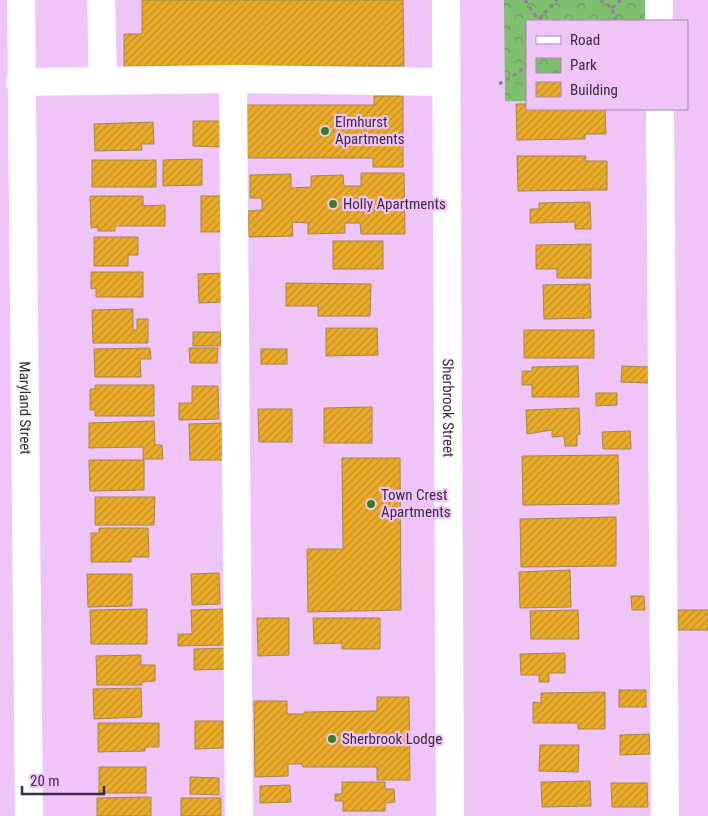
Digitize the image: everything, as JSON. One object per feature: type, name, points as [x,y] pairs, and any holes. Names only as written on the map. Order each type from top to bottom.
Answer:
[{"type":"main road","name":"Maryland Street","points":[[21,0],[20,82],[29,816]]},
{"type":"main road","points":[[101,0],[102,81]]},
{"type":"main road","name":"Sherbrook Street","points":[[446,0],[450,816]]},
{"type":"main road","points":[[659,0],[659,20]]},
{"type":"main road","points":[[20,82],[233,79],[446,82]]},
{"type":"main road","points":[[233,79],[239,816]]},
{"type":"main road","points":[[660,110],[665,816]]},
{"type":"path","points":[[525,0],[539,20],[557,0]]},
{"type":"path","points":[[600,0],[612,8],[616,20]]},
{"type":"path","points":[[612,8],[621,0]]},
{"type":"path","points":[[499,84],[518,73],[526,65]]},
{"type":"green space","points":[[504,0],[655,0],[655,20],[526,20],[526,101],[505,101]]},
{"type":"building","points":[[142,0],[403,0],[404,66],[124,66],[124,34],[142,34]]},
{"type":"building","name":"Elmhurst Apartments","points":[[374,96],[403,96],[403,167],[373,167],[373,158],[247,158],[246,105],[374,105]]},
{"type":"building","points":[[516,104],[526,104],[526,110],[605,110],[606,134],[585,134],[585,139],[517,140]]},
{"type":"building","points":[[193,121],[223,121],[222,147],[193,146]]},
{"type":"building","points":[[153,122],[154,144],[141,144],[142,150],[95,151],[94,124]]},
{"type":"building","points":[[517,156],[586,156],[585,161],[607,161],[607,190],[518,191]]},
{"type":"building","points":[[202,159],[202,185],[163,186],[163,160]]},
{"type":"building","points":[[92,160],[156,160],[156,187],[92,187]]},
{"type":"building","name":"Holly Apartments","points":[[361,173],[404,173],[405,234],[361,234],[360,223],[345,223],[345,233],[308,234],[308,223],[292,222],[293,236],[249,237],[248,211],[262,210],[262,198],[250,198],[250,175],[291,174],[291,188],[311,187],[311,176],[343,175],[344,186],[361,186]]},
{"type":"building","points":[[90,196],[143,196],[143,206],[165,205],[165,226],[115,226],[115,231],[98,231],[98,227],[91,228]]},
{"type":"building","points":[[201,196],[226,196],[226,232],[201,232]]},
{"type":"building","points":[[590,202],[591,229],[575,229],[575,222],[530,223],[530,209],[539,209],[539,203]]},
{"type":"building","points":[[94,237],[138,237],[138,255],[128,255],[128,266],[94,266]]},
{"type":"building","points":[[333,241],[383,241],[383,269],[333,269]]},
{"type":"building","points":[[591,244],[591,278],[557,278],[557,269],[536,269],[536,245]]},
{"type":"building","points":[[91,272],[143,272],[143,297],[96,297],[96,288],[91,289]]},
{"type":"building","points":[[222,273],[223,302],[199,303],[198,274]]},
{"type":"building","points":[[286,283],[371,284],[370,316],[318,316],[318,306],[286,306]]},
{"type":"building","points":[[590,284],[591,318],[544,319],[543,285]]},
{"type":"building","points":[[133,309],[133,330],[137,330],[137,319],[148,319],[148,343],[93,343],[92,310]]},
{"type":"building","points":[[326,328],[377,328],[378,355],[326,356]]},
{"type":"building","points":[[524,330],[594,330],[594,358],[524,358]]},
{"type":"building","points":[[193,332],[221,332],[221,346],[193,346]]},
{"type":"building","points":[[150,348],[151,359],[140,359],[141,377],[95,377],[94,349]]},
{"type":"building","points":[[189,348],[218,348],[217,363],[190,363]]},
{"type":"building","points":[[261,349],[287,349],[287,364],[261,364]]},
{"type":"building","points":[[578,366],[579,397],[532,397],[532,385],[522,385],[522,371],[532,371],[532,367]]},
{"type":"building","points":[[622,366],[649,367],[649,383],[621,382]]},
{"type":"building","points":[[95,385],[154,385],[154,416],[95,416],[95,410],[90,410],[90,389],[95,389]]},
{"type":"building","points":[[192,386],[218,386],[219,419],[179,420],[179,403],[192,403]]},
{"type":"building","points":[[596,393],[617,393],[617,405],[596,406]]},
{"type":"building","points":[[372,407],[372,443],[324,443],[324,408]]},
{"type":"building","points":[[579,408],[580,434],[577,435],[577,446],[565,446],[564,436],[552,437],[552,430],[527,434],[526,410]]},
{"type":"building","points":[[258,409],[292,409],[292,442],[259,442]]},
{"type":"building","points":[[154,421],[155,445],[162,445],[163,459],[143,459],[143,447],[89,448],[89,423]]},
{"type":"building","points":[[223,423],[224,460],[190,460],[189,424]]},
{"type":"building","points":[[630,431],[631,449],[603,449],[602,432]]},
{"type":"building","points":[[618,455],[619,504],[523,505],[522,456]]},
{"type":"building","name":"Town Crest Apartments","points":[[342,458],[400,458],[401,610],[308,612],[307,549],[343,549]]},
{"type":"building","points":[[89,460],[144,460],[144,490],[90,491]]},
{"type":"building","points":[[95,497],[155,497],[154,525],[95,525]]},
{"type":"building","points":[[616,517],[616,566],[521,567],[520,519]]},
{"type":"building","points":[[99,528],[148,528],[149,557],[131,557],[131,562],[91,562],[91,533],[99,533]]},
{"type":"building","points":[[570,570],[571,607],[520,608],[519,572]]},
{"type":"building","points":[[219,573],[220,604],[192,605],[191,574]]},
{"type":"building","points":[[87,574],[132,574],[132,606],[88,607]]},
{"type":"building","points":[[631,596],[644,596],[645,610],[632,610]]},
{"type":"building","points":[[147,609],[147,644],[91,644],[90,610]]},
{"type":"building","points":[[223,609],[224,645],[178,646],[178,634],[192,634],[191,610]]},
{"type":"building","points":[[578,610],[579,639],[531,639],[530,611]]},
{"type":"building","points":[[678,610],[708,610],[708,630],[678,630]]},
{"type":"building","points":[[257,618],[289,618],[289,655],[258,656]]},
{"type":"building","points":[[313,618],[380,618],[380,649],[342,649],[342,643],[314,644]]},
{"type":"building","points":[[226,648],[226,669],[194,670],[194,649]]},
{"type":"building","points":[[565,653],[565,673],[549,673],[549,682],[539,682],[539,675],[521,675],[520,654]]},
{"type":"building","points":[[141,655],[141,665],[155,665],[155,681],[141,682],[142,685],[97,685],[96,656]]},
{"type":"building","points":[[141,688],[142,717],[94,719],[93,689]]},
{"type":"building","points":[[619,690],[646,690],[646,707],[619,707]]},
{"type":"building","points":[[605,692],[605,729],[578,729],[578,723],[533,723],[533,702],[541,703],[541,693]]},
{"type":"building","name":"Sherbrook Lodge","points":[[377,697],[409,697],[410,780],[377,780],[377,767],[303,767],[302,764],[288,764],[288,776],[255,777],[254,701],[287,701],[287,714],[304,714],[304,712],[377,711]]},
{"type":"building","points":[[195,721],[223,721],[223,748],[195,749]]},
{"type":"building","points":[[98,723],[159,723],[159,747],[145,747],[145,751],[98,752]]},
{"type":"building","points":[[649,734],[650,754],[620,755],[620,735]]},
{"type":"building","points":[[540,745],[579,745],[578,772],[539,771]]},
{"type":"building","points":[[99,767],[146,767],[146,793],[99,793]]},
{"type":"building","points":[[190,777],[219,778],[219,795],[190,794]]},
{"type":"building","points":[[590,781],[591,806],[542,807],[541,782]]},
{"type":"building","points":[[342,782],[385,782],[385,789],[394,789],[395,802],[385,803],[385,811],[343,811],[343,801],[335,801],[335,794],[342,794]]},
{"type":"building","points":[[611,783],[647,783],[648,807],[612,807]]},
{"type":"building","points":[[290,785],[291,802],[260,803],[260,786]]},
{"type":"building","points":[[151,797],[151,816],[97,816],[97,798]]},
{"type":"building","points":[[181,798],[221,798],[221,816],[181,816]]},
{"type":"place","name":"Elmhurst Apartments","points":[[325,131]]},
{"type":"place","name":"Holly Apartments","points":[[333,204]]},
{"type":"place","name":"Town Crest Apartments","points":[[371,504]]},
{"type":"place","name":"Sherbrook Lodge","points":[[332,739]]}]
